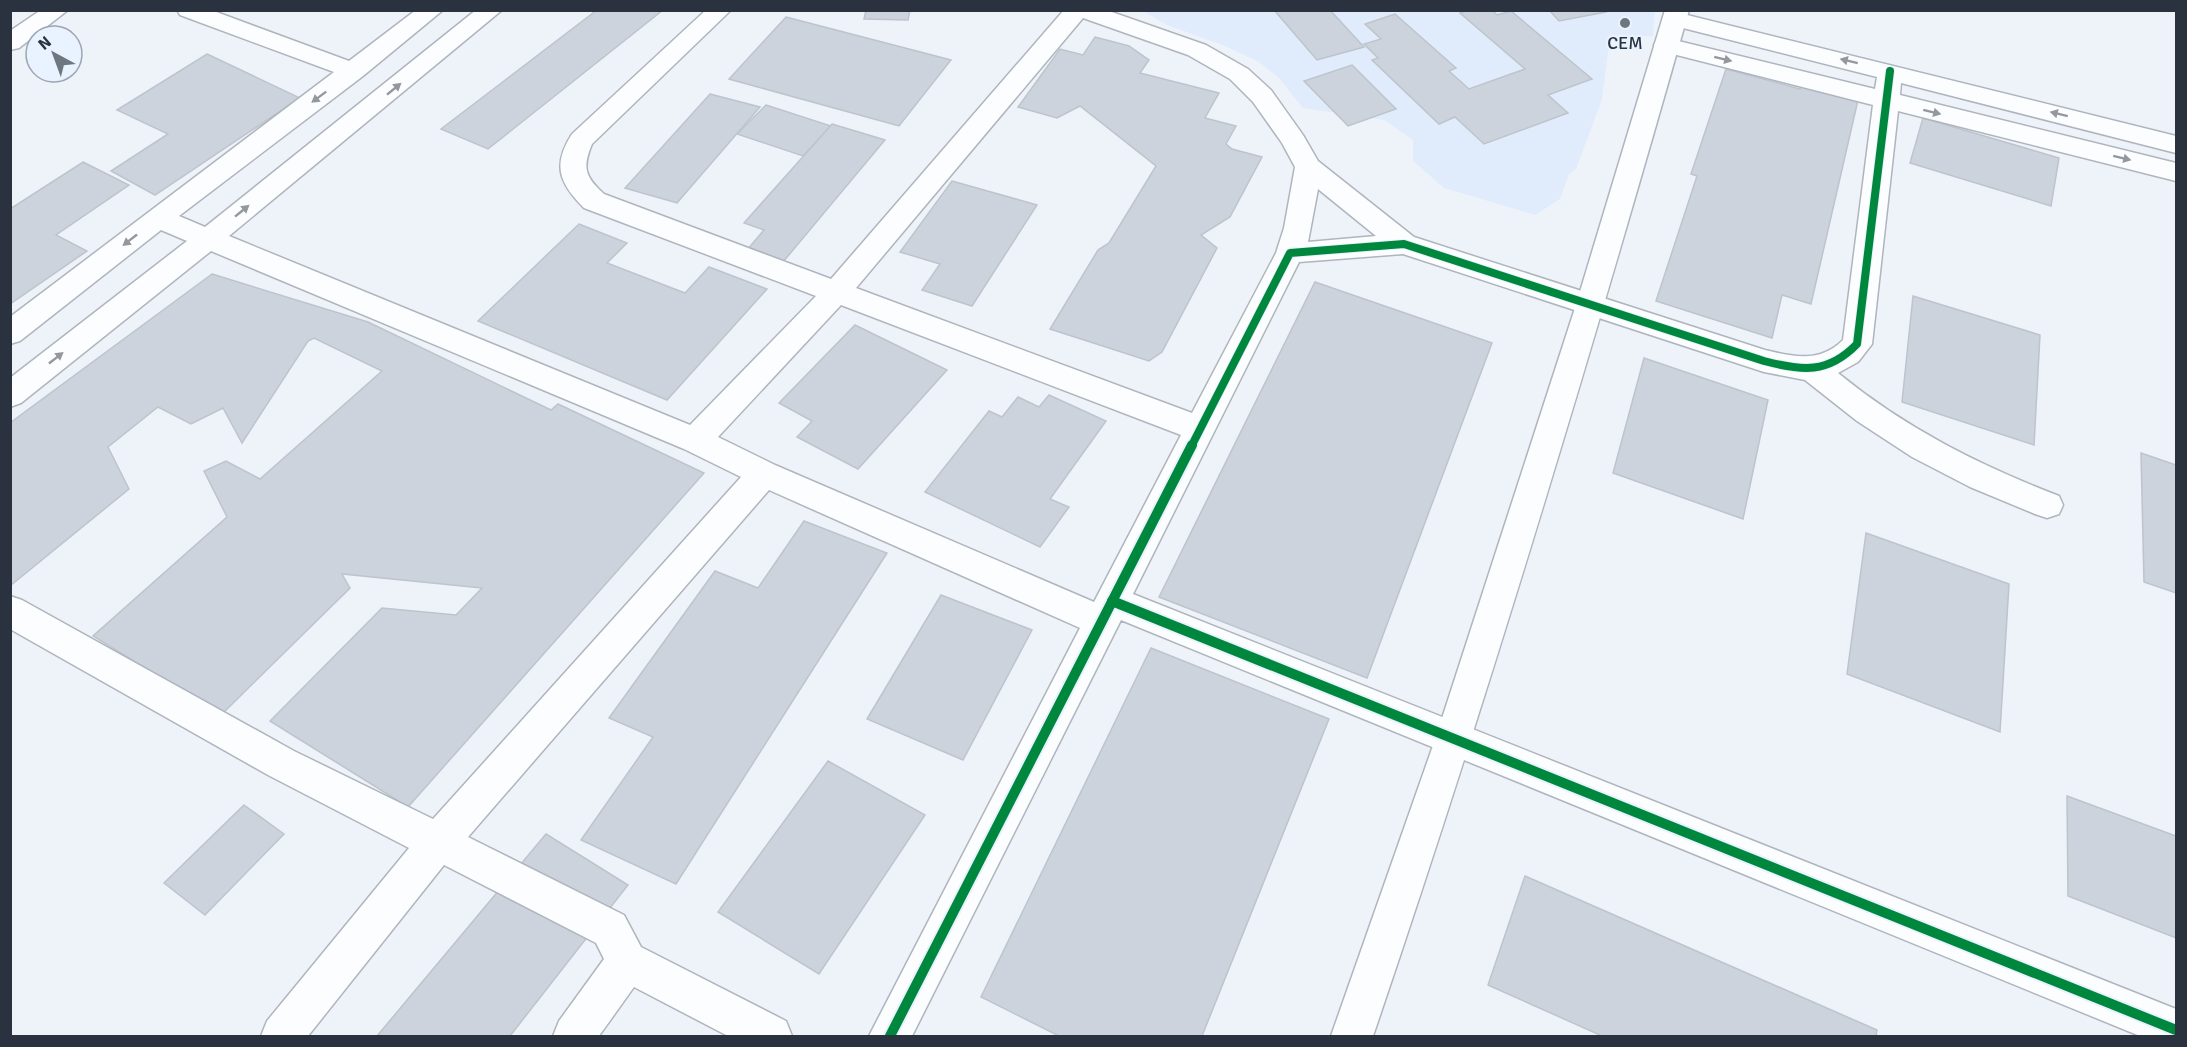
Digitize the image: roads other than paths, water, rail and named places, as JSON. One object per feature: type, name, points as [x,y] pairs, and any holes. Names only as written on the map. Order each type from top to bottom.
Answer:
[{"type":"street","points":[[10,44],[57,10]]},
{"type":"street","points":[[188,10],[354,71]]},
{"type":"street","points":[[10,333],[432,10]]},
{"type":"street","points":[[10,394],[208,239],[491,10]]},
{"type":"street","points":[[720,10],[582,140],[573,157],[572,173],[580,189],[594,201],[1200,429]]},
{"type":"street","points":[[695,440],[836,293],[1077,10]]},
{"type":"street","points":[[1082,10],[1197,50],[1239,74],[1262,96],[1294,141],[1308,167],[1404,244],[1788,368],[1812,368],[1832,364],[1847,356],[1857,344],[1890,71]]},
{"type":"street","points":[[1673,25],[1890,71],[2176,144]]},
{"type":"street","points":[[1673,25],[1886,101],[2176,172]]},
{"type":"street","points":[[1354,1036],[1453,740],[1591,305],[1673,25]]},
{"type":"street","points":[[890,1036],[1290,253],[1298,228],[1308,167]]},
{"type":"street","points":[[158,218],[695,440],[764,474],[1107,611],[1453,740],[2176,1030]]},
{"type":"street","points":[[1290,253],[1404,244]]},
{"type":"street","points":[[1812,368],[1848,400],[1891,431],[1920,448],[1992,484],[2047,504]]},
{"type":"street","points":[[282,1036],[438,842],[764,474]]},
{"type":"street","points":[[10,611],[281,763],[610,929],[627,961],[771,1036]]},
{"type":"street","points":[[573,1036],[627,961]]},
{"type":"place","name":"CEM","points":[[1625,23]]}]
